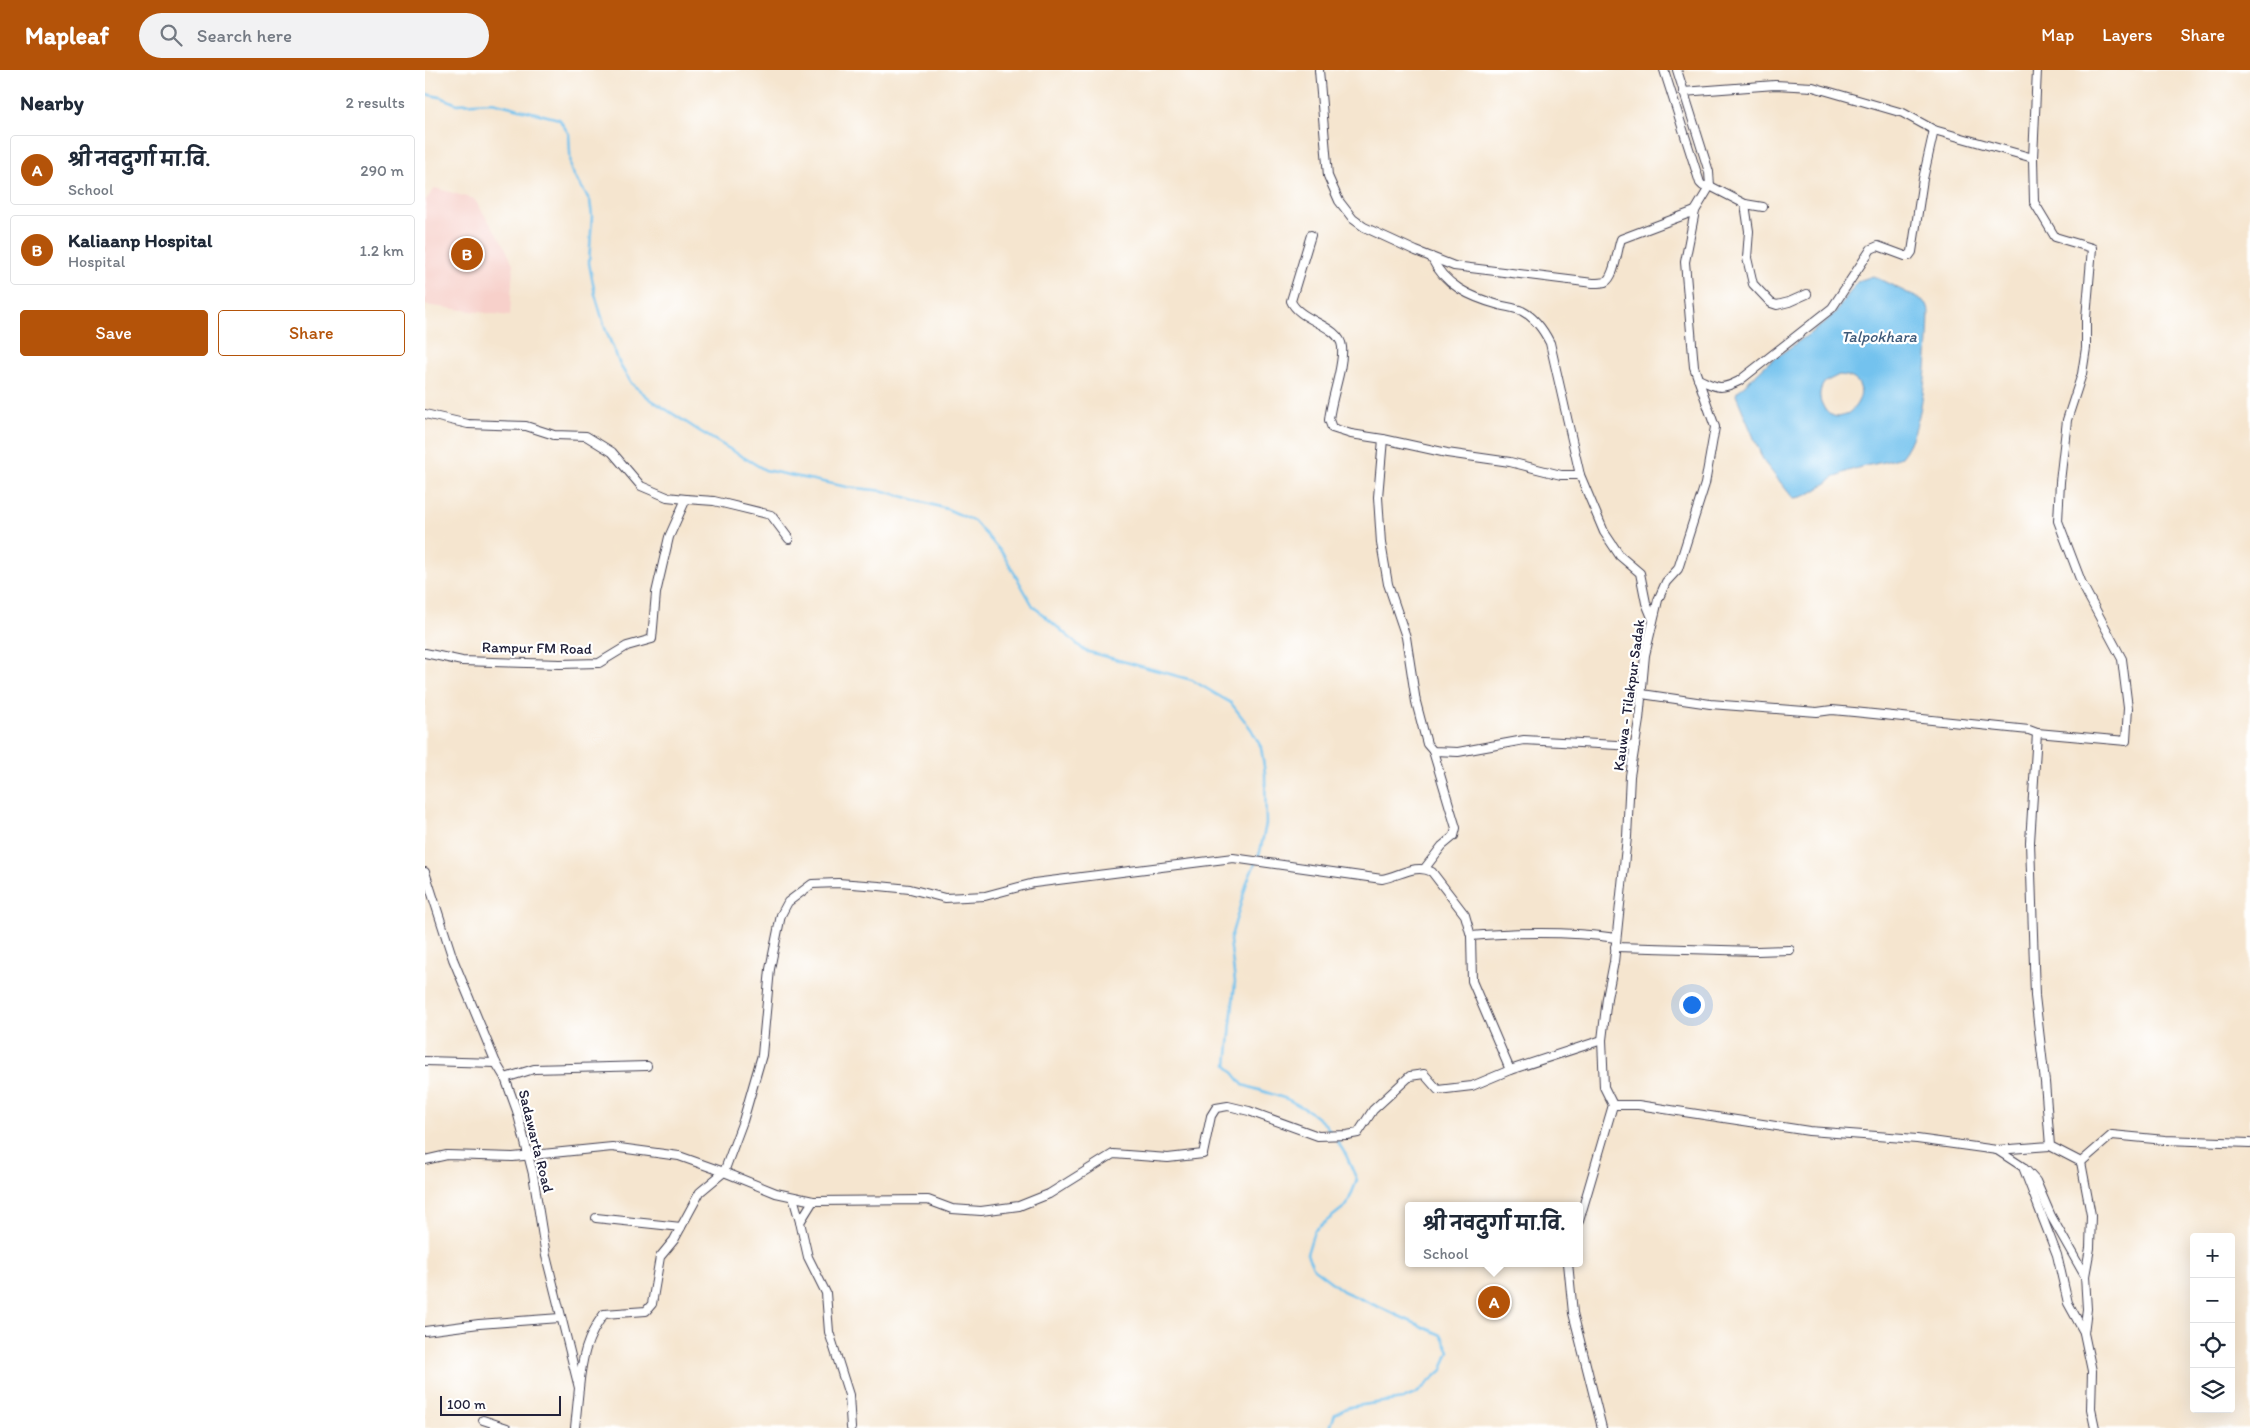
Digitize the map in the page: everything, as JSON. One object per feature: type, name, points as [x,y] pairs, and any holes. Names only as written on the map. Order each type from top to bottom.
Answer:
[{"type":"street","points":[[1319,70],[1328,176],[1339,201],[1353,219],[1363,227],[1454,266],[1593,283],[1605,282],[1613,275],[1621,239],[1695,211]]},
{"type":"street","points":[[1664,70],[1700,183],[1703,186],[1710,186],[1745,204],[1763,207]]},
{"type":"street","points":[[1677,70],[1709,172],[1710,186]]},
{"type":"street","points":[[1642,694],[1710,704],[1817,712],[1832,710],[1854,712],[2126,742],[2128,708],[2121,659],[2082,584],[2058,521],[2059,482],[2067,420],[2082,374],[2086,348],[2086,318],[2092,248],[2055,237],[2034,202],[2033,158],[2037,70]]},
{"type":"street","points":[[1683,92],[1775,85],[1813,87],[1903,113],[1934,130],[2033,158]]},
{"type":"street","points":[[1698,379],[1719,388],[1725,388],[1739,382],[1832,308],[1871,249],[1878,246],[1905,256],[1909,256],[1913,252],[1923,179],[1934,130]]},
{"type":"street","name":"Kauwa - Tilakpur Sadak","points":[[1613,1105],[1604,1087],[1602,1040],[1615,947],[1630,776],[1642,694],[1645,655],[1657,600],[1666,582],[1678,569],[1705,484],[1715,427],[1694,367],[1685,262],[1695,211],[1710,186]]},
{"type":"street","points":[[1745,204],[1749,231],[1747,258],[1753,284],[1771,303],[1777,305],[1807,294]]},
{"type":"street","points":[[1311,235],[1291,302],[1294,309],[1324,326],[1340,339],[1342,347],[1341,359],[1329,420],[1332,428],[1447,453],[1510,462],[1561,475],[1580,475]]},
{"type":"street","points":[[1431,257],[1437,271],[1450,283],[1478,299],[1522,311],[1535,321],[1546,335],[1550,343],[1580,475],[1599,516],[1604,532],[1620,556],[1640,573],[1653,620]]},
{"type":"street","points":[[425,414],[468,424],[525,426],[554,435],[586,436],[612,452],[641,486],[667,497],[714,501],[771,515],[789,539]]},
{"type":"street","points":[[1383,439],[1379,497],[1381,543],[1388,584],[1408,646],[1416,702],[1427,744],[1433,751],[1456,828],[1454,836],[1442,846],[1425,868]]},
{"type":"street","name":"Rampur FM Road","points":[[425,653],[462,661],[560,664],[599,663],[627,646],[652,639],[656,593],[669,536],[686,499]]},
{"type":"street","points":[[2037,733],[2030,842],[2035,996],[2050,1146]]},
{"type":"street","points":[[1433,751],[1458,752],[1493,744],[1523,740],[1635,746]]},
{"type":"street","points":[[579,1388],[582,1362],[591,1332],[604,1314],[646,1311],[652,1304],[659,1257],[674,1240],[700,1192],[724,1172],[743,1121],[762,1055],[770,969],[781,915],[788,902],[813,884],[838,883],[911,889],[945,898],[985,896],[1034,883],[1233,858],[1382,879],[1409,870],[1425,868],[1432,872],[1465,915],[1471,936],[1472,981],[1509,1070]]},
{"type":"street","name":"Sadawarta Road","points":[[425,872],[453,959],[495,1063],[505,1078],[528,1155],[546,1256],[579,1388],[575,1428]]},
{"type":"street","points":[[1471,936],[1528,932],[1588,933],[1616,938]]},
{"type":"street","points":[[1615,947],[1757,951],[1790,950]]},
{"type":"street","points":[[425,1160],[447,1155],[513,1157],[612,1147],[679,1156],[776,1193],[813,1201],[928,1200],[952,1209],[981,1211],[1019,1206],[1049,1194],[1113,1154],[1168,1158],[1203,1154],[1211,1116],[1216,1108],[1228,1106],[1318,1136],[1342,1136],[1358,1133],[1373,1110],[1410,1076],[1424,1074],[1438,1090],[1472,1086],[1509,1070],[1602,1040]]},
{"type":"street","points":[[425,1061],[495,1063]]},
{"type":"street","points":[[505,1078],[534,1069],[647,1066]]},
{"type":"street","points":[[1583,1207],[1613,1105],[1638,1106],[1809,1131],[1917,1139],[1997,1150],[2050,1146],[2081,1162]]},
{"type":"street","points":[[2081,1162],[2112,1135],[2165,1140],[2250,1143]]},
{"type":"street","points":[[1997,1150],[2023,1167],[2036,1182],[2051,1216],[2085,1276]]},
{"type":"street","points":[[2081,1162],[2091,1215],[2090,1248],[2085,1276],[2087,1309],[2084,1333]]},
{"type":"street","points":[[2023,1167],[2057,1255],[2068,1302],[2084,1333],[2092,1371],[2091,1409],[2095,1428]]},
{"type":"street","points":[[793,1196],[808,1257],[826,1293],[829,1332],[849,1395],[851,1428]]},
{"type":"street","points":[[800,1222],[813,1201]]},
{"type":"street","points":[[596,1218],[681,1227]]},
{"type":"street","points":[[1568,1267],[1573,1313],[1602,1428]]},
{"type":"street","points":[[425,1331],[479,1324],[561,1318]]},
{"type":"street","points":[[483,1420],[507,1428]]},
{"type":"shaded area","points":[[435,188],[474,199],[503,243],[513,264],[510,316],[425,305],[425,201]]},
{"type":"water","name":"Talpokhara","points":[[1873,276],[1927,304],[1929,310],[1928,345],[1921,408],[1916,428],[1901,457],[1848,471],[1806,495],[1793,498],[1764,462],[1736,395],[1768,363],[1822,325],[1835,313],[1858,281]],"holes":[[[1839,375],[1853,379],[1860,386],[1860,396],[1856,406],[1848,413],[1839,417],[1830,414],[1820,398],[1823,384]]]},
{"type":"waterway","points":[[425,94],[440,97],[457,104],[492,102],[559,119],[569,134],[571,170],[590,201],[592,216],[589,263],[595,294],[605,328],[620,365],[631,383],[650,399],[765,470],[847,487],[884,491],[947,509],[974,521],[1004,555],[1033,606],[1085,651],[1192,680],[1231,703],[1251,729],[1261,747],[1265,773],[1266,824],[1260,852],[1247,882],[1230,940],[1235,982],[1227,1065],[1243,1085],[1287,1099],[1309,1111],[1326,1125],[1331,1133]]},
{"type":"waterway","points":[[1330,1428],[1335,1414],[1349,1407],[1403,1399],[1417,1393],[1442,1370],[1449,1351],[1441,1335],[1343,1291],[1314,1269],[1307,1254],[1314,1231],[1347,1205],[1357,1180],[1346,1155],[1335,1138]]},
{"type":"place","name":"Kaliaanp Hospital","points":[[467,254]]},
{"type":"place","name":"श्री नवदुर्गा मा.वि.","points":[[1494,1302]]}]
